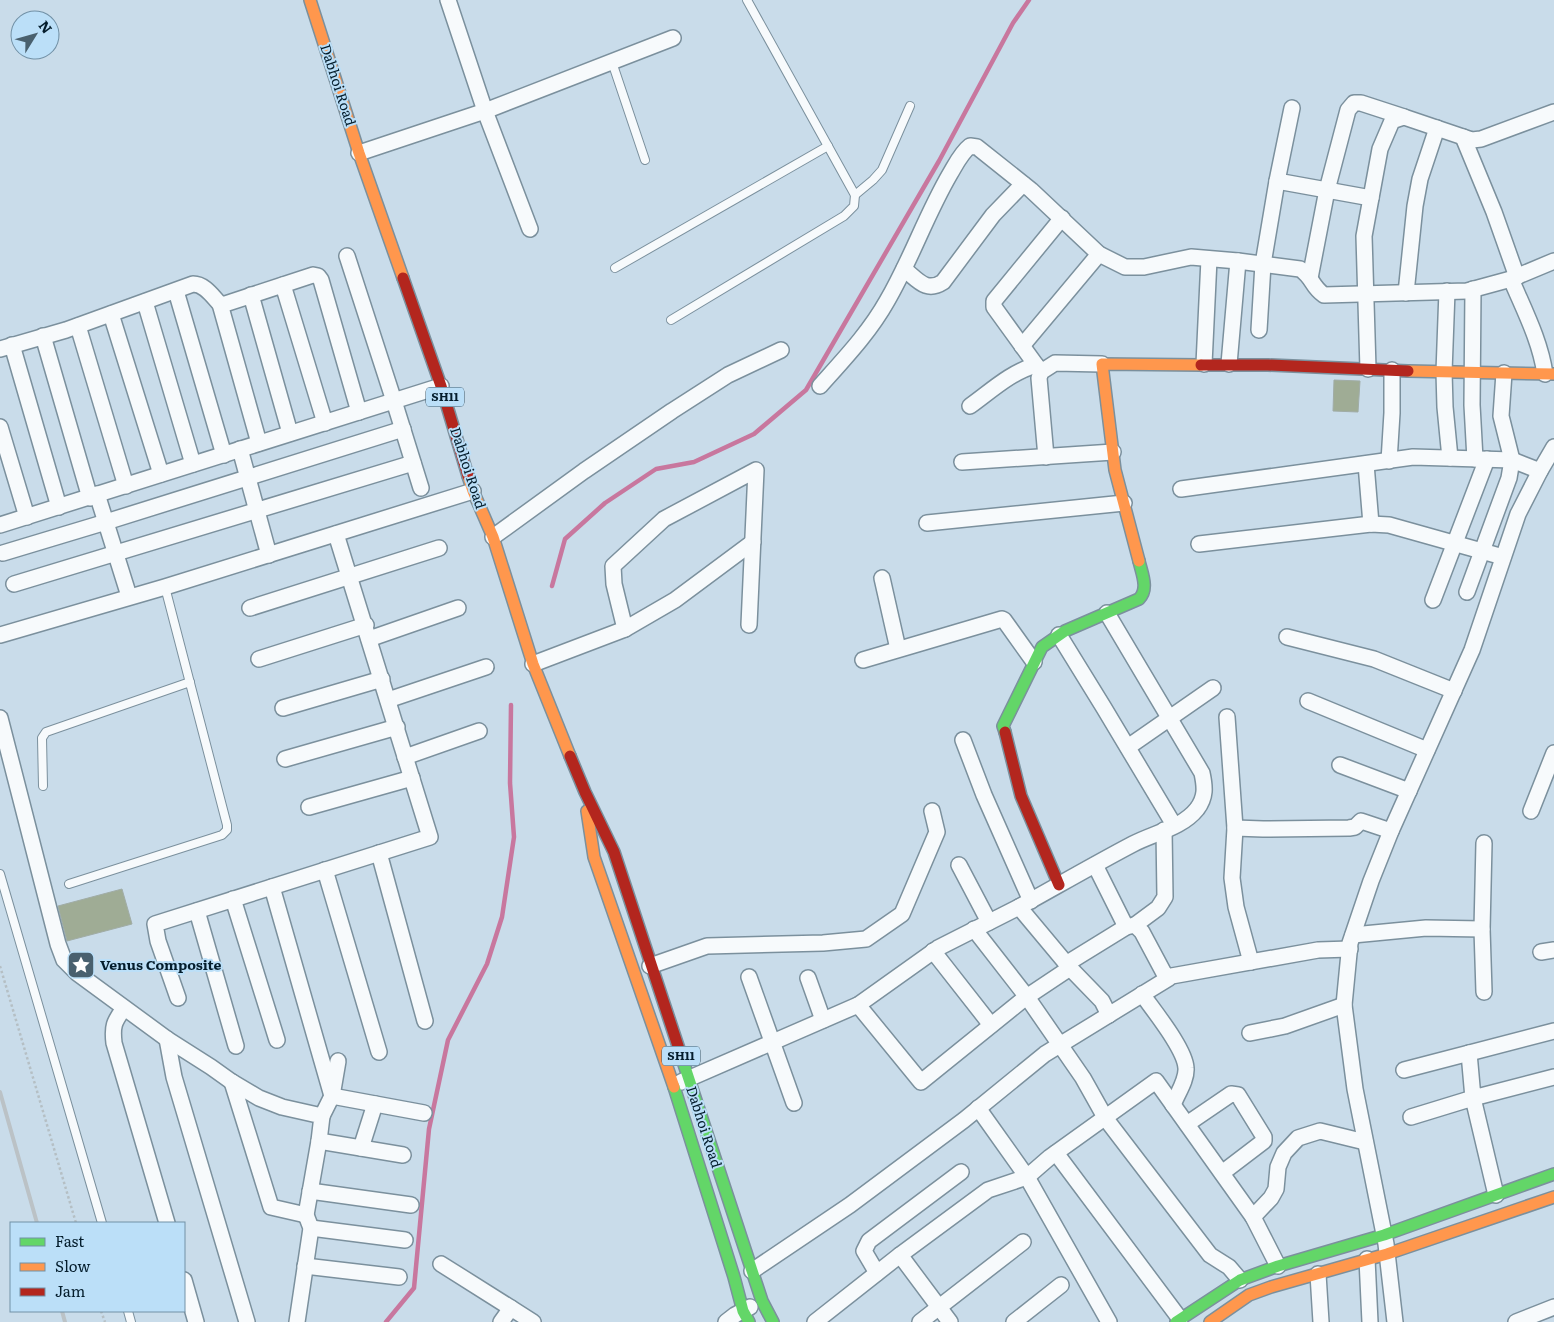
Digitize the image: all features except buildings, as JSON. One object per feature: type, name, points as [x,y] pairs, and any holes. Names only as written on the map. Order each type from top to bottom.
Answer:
[{"type":"main road","name":"Dabhoi Road","points":[[310,0],[359,153],[441,386],[472,491],[493,537],[534,664],[585,792],[614,852],[762,1301],[773,1322]]},
{"type":"main road","points":[[1059,884],[1021,796],[1003,726],[1042,647],[1059,635],[1139,599],[1144,594],[1146,586],[1115,470],[1102,364],[1229,364],[1549,374]]},
{"type":"main road","name":"Dabhoi Road","points":[[585,792],[594,857],[673,1085],[746,1316]]},
{"type":"main road","points":[[1178,1321],[1240,1280],[1278,1266],[1384,1235],[1554,1174]]},
{"type":"main road","points":[[1210,1322],[1249,1295],[1271,1287],[1387,1254],[1553,1199]]},
{"type":"street","points":[[448,0],[486,111],[530,229]]},
{"type":"street","points":[[359,153],[486,111],[673,38]]},
{"type":"street","points":[[1310,278],[1327,190],[1348,110],[1354,103],[1361,103],[1472,140],[1481,139],[1554,112]]},
{"type":"street","points":[[1258,330],[1263,264],[1292,108]]},
{"type":"street","points":[[1368,369],[1364,236],[1380,149],[1392,121],[1404,117]]},
{"type":"street","points":[[1406,293],[1415,206],[1420,179],[1437,128]]},
{"type":"street","points":[[1464,137],[1494,212],[1514,278],[1549,374]]},
{"type":"street","points":[[820,386],[866,332],[886,302],[904,269],[940,191],[964,151],[970,146],[977,147],[1023,184],[1099,254],[1125,267],[1144,267],[1191,257],[1300,269],[1307,273],[1316,290],[1324,295],[1447,292],[1474,289],[1514,278],[1554,261]]},
{"type":"street","points":[[1277,181],[1371,198]]},
{"type":"street","points":[[904,269],[928,287],[935,287],[943,282],[993,215],[1023,184]]},
{"type":"street","points":[[1046,457],[1038,368],[994,307],[994,301],[1062,218]]},
{"type":"street","points":[[1022,346],[1099,254]]},
{"type":"street","points":[[347,256],[421,488]]},
{"type":"street","points":[[1204,364],[1209,258]]},
{"type":"street","points":[[1229,364],[1238,261]]},
{"type":"street","points":[[220,304],[252,296],[313,275],[318,276],[359,412]]},
{"type":"street","points":[[59,507],[6,347],[78,326],[194,284],[198,284],[205,289],[220,304],[259,444]]},
{"type":"street","points":[[283,285],[325,423]]},
{"type":"street","points":[[1433,600],[1456,544],[1481,459],[1472,405],[1474,289]]},
{"type":"street","points":[[176,291],[224,454]]},
{"type":"street","points":[[1447,292],[1444,372],[1450,458]]},
{"type":"street","points":[[252,296],[290,434]]},
{"type":"street","points":[[145,302],[193,464]]},
{"type":"street","points":[[111,314],[161,474]]},
{"type":"street","points":[[78,326],[126,486]]},
{"type":"street","points":[[43,336],[94,496],[106,522],[130,596]]},
{"type":"street","points":[[493,537],[584,471],[672,411],[728,375],[781,350]]},
{"type":"street","points":[[970,406],[1024,368],[1038,368],[1055,362],[1102,364]]},
{"type":"street","points":[[1389,461],[1392,370]]},
{"type":"street","points":[[1468,592],[1509,478],[1512,460],[1502,416],[1504,373]]},
{"type":"street","points":[[0,525],[441,386]]},
{"type":"street","points":[[0,427],[27,517]]},
{"type":"street","points":[[3,553],[403,429]]},
{"type":"street","points":[[1395,1322],[1384,1235],[1355,1089],[1344,1005],[1351,942],[1371,881],[1391,831],[1472,650],[1518,514],[1554,447]]},
{"type":"street","points":[[240,450],[269,555]]},
{"type":"street","points":[[962,462],[1113,452]]},
{"type":"street","points":[[1182,489],[1412,457],[1512,460],[1540,471]]},
{"type":"street","points":[[14,584],[413,463]]},
{"type":"street","points":[[1366,464],[1371,524]]},
{"type":"street","points":[[625,629],[614,584],[613,566],[664,519],[756,470],[749,625]]},
{"type":"street","points":[[0,635],[165,587],[472,491]]},
{"type":"street","points":[[928,522],[1124,503]]},
{"type":"street","points":[[1199,544],[1371,524],[1389,525],[1504,557]]},
{"type":"street","points":[[178,998],[158,941],[155,924],[430,837],[351,576],[336,534]]},
{"type":"street","points":[[534,664],[625,629],[675,600],[753,542]]},
{"type":"street","points":[[250,608],[439,548]]},
{"type":"street","points":[[882,578],[898,649]]},
{"type":"street","points":[[258,659],[458,608]]},
{"type":"street","points":[[673,1085],[689,1080],[858,1005],[933,951],[1025,904],[1136,842],[1180,823],[1196,810],[1206,790],[1202,773],[1108,612]]},
{"type":"street","points":[[863,660],[1002,619],[1034,662]]},
{"type":"street","points":[[858,1005],[922,1082],[1027,996],[1068,966],[1158,908],[1165,897],[1169,828],[1128,747],[1059,635]]},
{"type":"street","points":[[1287,637],[1374,658],[1454,691]]},
{"type":"street","points":[[388,700],[486,667]]},
{"type":"street","points":[[282,708],[382,679]]},
{"type":"street","points":[[1128,747],[1213,688]]},
{"type":"street","points":[[1308,701],[1427,750]]},
{"type":"street","points":[[1226,717],[1235,828],[1232,878],[1236,907],[1251,962]]},
{"type":"street","points":[[0,718],[58,944],[64,960],[77,973],[124,1008],[232,1082],[259,1098],[282,1107],[322,1116]]},
{"type":"street","points":[[285,759],[397,727]]},
{"type":"street","points":[[405,757],[479,731]]},
{"type":"street","points":[[963,740],[1025,904],[1068,966],[1102,1001],[1109,1015]]},
{"type":"street","points":[[1531,811],[1554,754]]},
{"type":"street","points":[[1340,765],[1409,791]]},
{"type":"street","points":[[309,807],[412,778]]},
{"type":"street","points":[[650,966],[707,946],[823,943],[866,939],[902,914],[937,832],[932,811]]},
{"type":"street","points":[[1235,828],[1263,830],[1350,828],[1355,827],[1362,820],[1391,831]]},
{"type":"street","points":[[1484,843],[1482,929],[1484,992]]},
{"type":"street","points":[[379,853],[425,1022]]},
{"type":"street","points":[[958,865],[989,922]]},
{"type":"street","points":[[1095,865],[1130,926],[1142,932],[1163,974],[1169,978]]},
{"type":"street","points":[[325,870],[379,1052]]},
{"type":"street","points":[[272,887],[332,1096]]},
{"type":"street","points":[[233,899],[277,1040]]},
{"type":"street","points":[[197,911],[236,1046]]},
{"type":"street","points":[[752,1271],[850,1205],[978,1108],[1045,1054],[1169,978],[1426,928],[1482,929]]},
{"type":"street","points":[[974,929],[1027,996],[1083,1078],[1106,1118],[1210,1255],[1229,1267],[1240,1280]]},
{"type":"street","points":[[933,951],[992,1025]]},
{"type":"street","points":[[750,977],[794,1103]]},
{"type":"street","points":[[808,978],[823,1020]]},
{"type":"street","points":[[1142,994],[1183,1056],[1186,1069],[1184,1079],[1173,1105]]},
{"type":"street","points":[[1250,1033],[1285,1026],[1344,1005]]},
{"type":"street","points":[[124,1008],[113,1028],[114,1043],[167,1222]]},
{"type":"street","points":[[1404,1070],[1554,1030]]},
{"type":"street","points":[[167,1039],[174,1077],[247,1322]]},
{"type":"street","points":[[1469,1053],[1473,1098],[1496,1195]]},
{"type":"street","points":[[297,1322],[305,1266],[310,1190],[322,1116],[332,1096],[338,1061]]},
{"type":"street","points":[[1411,1117],[1473,1098],[1554,1077]]},
{"type":"street","points":[[232,1082],[271,1207],[309,1222],[405,1240]]},
{"type":"street","points":[[815,1322],[900,1255],[988,1190],[1027,1177],[1056,1153],[1156,1082],[1253,1217],[1278,1266]]},
{"type":"street","points":[[1187,1124],[1232,1094],[1238,1095],[1264,1137],[1264,1141],[1222,1173]]},
{"type":"street","points":[[332,1096],[424,1113]]},
{"type":"street","points":[[361,1148],[375,1104]]},
{"type":"street","points":[[978,1108],[1027,1177],[1109,1322]]},
{"type":"street","points":[[1253,1217],[1271,1198],[1276,1189],[1278,1167],[1284,1153],[1298,1138],[1320,1132],[1365,1142]]},
{"type":"street","points":[[319,1141],[404,1155]]},
{"type":"street","points":[[1056,1153],[1178,1321]]},
{"type":"street","points":[[877,1273],[864,1252],[869,1241],[962,1172]]},
{"type":"street","points":[[310,1190],[411,1205]]},
{"type":"street","points":[[920,1322],[1023,1242]]},
{"type":"street","points":[[900,1255],[950,1322]]},
{"type":"street","points":[[1367,1260],[1370,1322]]},
{"type":"street","points":[[441,1264],[532,1322]]},
{"type":"street","points":[[305,1266],[399,1277]]},
{"type":"street","points":[[1318,1274],[1321,1322]]},
{"type":"street","points":[[185,1284],[196,1322]]},
{"type":"street","points":[[1014,1322],[1061,1285]]},
{"type":"street","points":[[726,1322],[746,1316],[762,1301]]},
{"type":"street","points":[[1521,1321],[1554,1307]]},
{"type":"street","points":[[501,1322],[511,1308]]},
{"type":"lane","points":[[671,320],[844,216],[854,206],[855,195],[747,0]]},
{"type":"lane","points":[[612,62],[645,160]]},
{"type":"lane","points":[[855,195],[882,170],[910,106]]},
{"type":"lane","points":[[615,268],[828,146]]},
{"type":"lane","points":[[69,884],[222,835],[226,830],[227,825],[165,587]]},
{"type":"lane","points":[[42,786],[42,738],[46,732],[190,682]]},
{"type":"lane","points":[[0,874],[102,1222]]},
{"type":"path","points":[[0,966],[76,1222]]},
{"type":"waterway","points":[[552,586],[565,539],[605,503],[656,469],[694,462],[754,434],[806,390],[939,161],[1013,23],[1029,0]]},
{"type":"waterway","points":[[386,1322],[414,1288],[429,1129],[448,1040],[487,964],[502,917],[514,837],[510,783],[511,705]]},
{"type":"railway","points":[[0,1092],[37,1222]]},
{"type":"railway","points":[[62,1312],[65,1322]]},
{"type":"traffic: fast","points":[[1005,732],[1003,726],[1042,647],[1065,631],[1139,599],[1144,591],[1139,561]]},
{"type":"traffic: fast","points":[[681,1055],[762,1301],[773,1322]]},
{"type":"traffic: fast","points":[[674,1087],[743,1311],[749,1322]]},
{"type":"traffic: fast","points":[[1176,1322],[1240,1280],[1278,1266],[1384,1235],[1554,1174]]},
{"type":"traffic: slow","points":[[310,0],[359,153],[403,278]]},
{"type":"traffic: slow","points":[[1139,561],[1115,470],[1102,364],[1201,365]]},
{"type":"traffic: slow","points":[[1408,371],[1554,374]]},
{"type":"traffic: slow","points":[[468,476],[493,537],[533,664],[570,756]]},
{"type":"traffic: slow","points":[[587,811],[594,857],[674,1087]]},
{"type":"traffic: slow","points":[[1210,1322],[1249,1295],[1271,1287],[1387,1254],[1554,1197]]},
{"type":"traffic: jam","points":[[403,278],[441,386],[468,476]]},
{"type":"traffic: jam","points":[[1201,365],[1268,365],[1408,371]]},
{"type":"traffic: jam","points":[[1005,732],[1021,796],[1059,885]]},
{"type":"traffic: jam","points":[[570,756],[614,852],[681,1055]]},
{"type":"place","name":"Venus Composite","points":[[81,965]]}]
